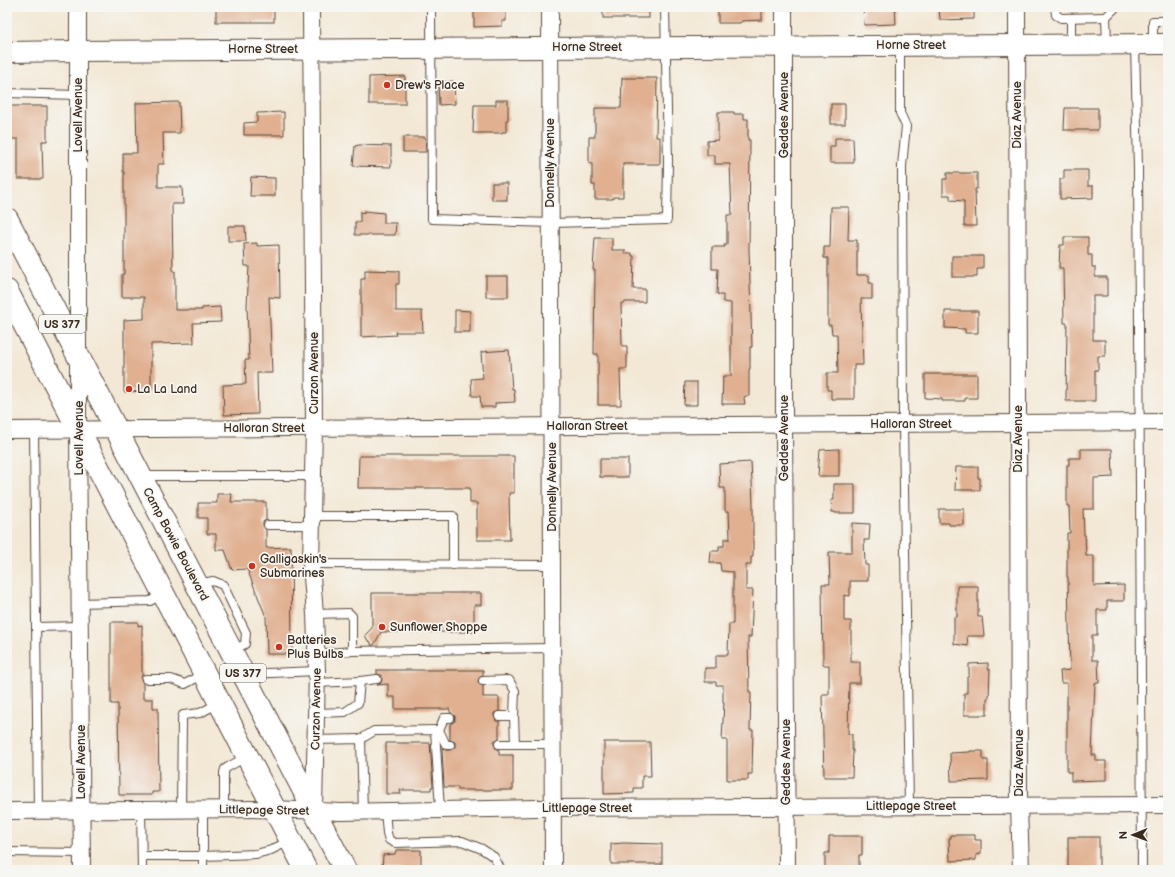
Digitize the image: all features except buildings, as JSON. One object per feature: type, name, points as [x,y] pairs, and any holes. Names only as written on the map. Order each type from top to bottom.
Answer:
[{"type":"main road","name":"Camp Bowie Boulevard","points":[[7,219],[345,870]]},
{"type":"main road","name":"US 377","points":[[7,291],[306,870]]},
{"type":"street","name":"Lovell Avenue","points":[[78,7],[78,430],[82,870]]},
{"type":"street","name":"Curzon Avenue","points":[[311,7],[314,428],[311,564],[315,614],[317,677],[314,811]]},
{"type":"street","name":"Donnelly Avenue","points":[[550,7],[553,870]]},
{"type":"street","name":"Geddes Avenue","points":[[784,7],[784,425],[787,870]]},
{"type":"street","name":"Diaz Avenue","points":[[1016,7],[1019,805],[1021,870]]},
{"type":"street","name":"Horne Street","points":[[7,52],[1152,44]]},
{"type":"street","name":"Halloran Street","points":[[7,430],[1168,422]]},
{"type":"street","name":"Littlepage Street","points":[[7,811],[274,809],[364,812],[553,808],[1168,804]]},
{"type":"lane","points":[[430,7],[432,219],[550,223],[667,220],[668,161],[665,7]]},
{"type":"lane","points":[[1055,7],[1056,15],[1061,18],[1106,17],[1116,7]]},
{"type":"lane","points":[[1106,17],[1107,44]]},
{"type":"lane","points":[[1071,18],[1071,44]]},
{"type":"lane","points":[[1142,870],[1138,168],[1152,44],[1153,21],[1168,20]]},
{"type":"lane","points":[[900,46],[900,113],[906,126],[902,166],[903,424],[909,806]]},
{"type":"lane","points":[[7,93],[78,95]]},
{"type":"lane","points":[[34,430],[38,811]]},
{"type":"lane","points":[[140,476],[313,476]]},
{"type":"lane","points":[[268,525],[312,521],[453,516],[453,565]]},
{"type":"lane","points":[[311,564],[552,565]]},
{"type":"lane","points":[[80,603],[150,602],[163,594]]},
{"type":"lane","points":[[315,614],[349,613],[352,616],[352,651]]},
{"type":"lane","points":[[36,627],[80,626]]},
{"type":"lane","points":[[316,654],[352,651],[552,648]]},
{"type":"lane","points":[[146,679],[171,679],[185,684],[205,674]]},
{"type":"lane","points":[[243,674],[317,677],[360,681],[377,679]]},
{"type":"lane","points":[[483,680],[509,680],[515,692],[515,744]]},
{"type":"lane","points":[[316,713],[345,712],[358,703],[360,681]]},
{"type":"lane","points":[[180,810],[183,715],[200,713],[219,702]]},
{"type":"lane","points":[[499,716],[514,716]]},
{"type":"lane","points":[[440,810],[437,730],[444,718],[450,718]]},
{"type":"lane","points":[[316,740],[361,739],[374,731],[437,730]]},
{"type":"lane","points":[[437,730],[446,745],[450,745]]},
{"type":"lane","points":[[361,739],[364,812]]},
{"type":"lane","points":[[499,744],[553,744]]},
{"type":"lane","points":[[224,810],[225,770],[247,756]]},
{"type":"lane","points":[[141,810],[142,870]]},
{"type":"lane","points":[[203,810],[203,870]]},
{"type":"lane","points":[[385,811],[389,840],[395,843],[462,841],[482,849],[494,857],[501,870]]},
{"type":"lane","points":[[142,856],[256,854],[271,850],[290,840]]},
{"type":"lane","points":[[7,852],[82,853]]},
{"type":"place","name":"Drew's Place","points":[[387,85]]},
{"type":"place","name":"La La Land","points":[[129,389]]},
{"type":"place","name":"Galligaskin's Submarines","points":[[252,566]]},
{"type":"place","name":"Sunflower Shoppe","points":[[382,627]]},
{"type":"place","name":"Batteries Plus Bulbs","points":[[279,647]]}]
